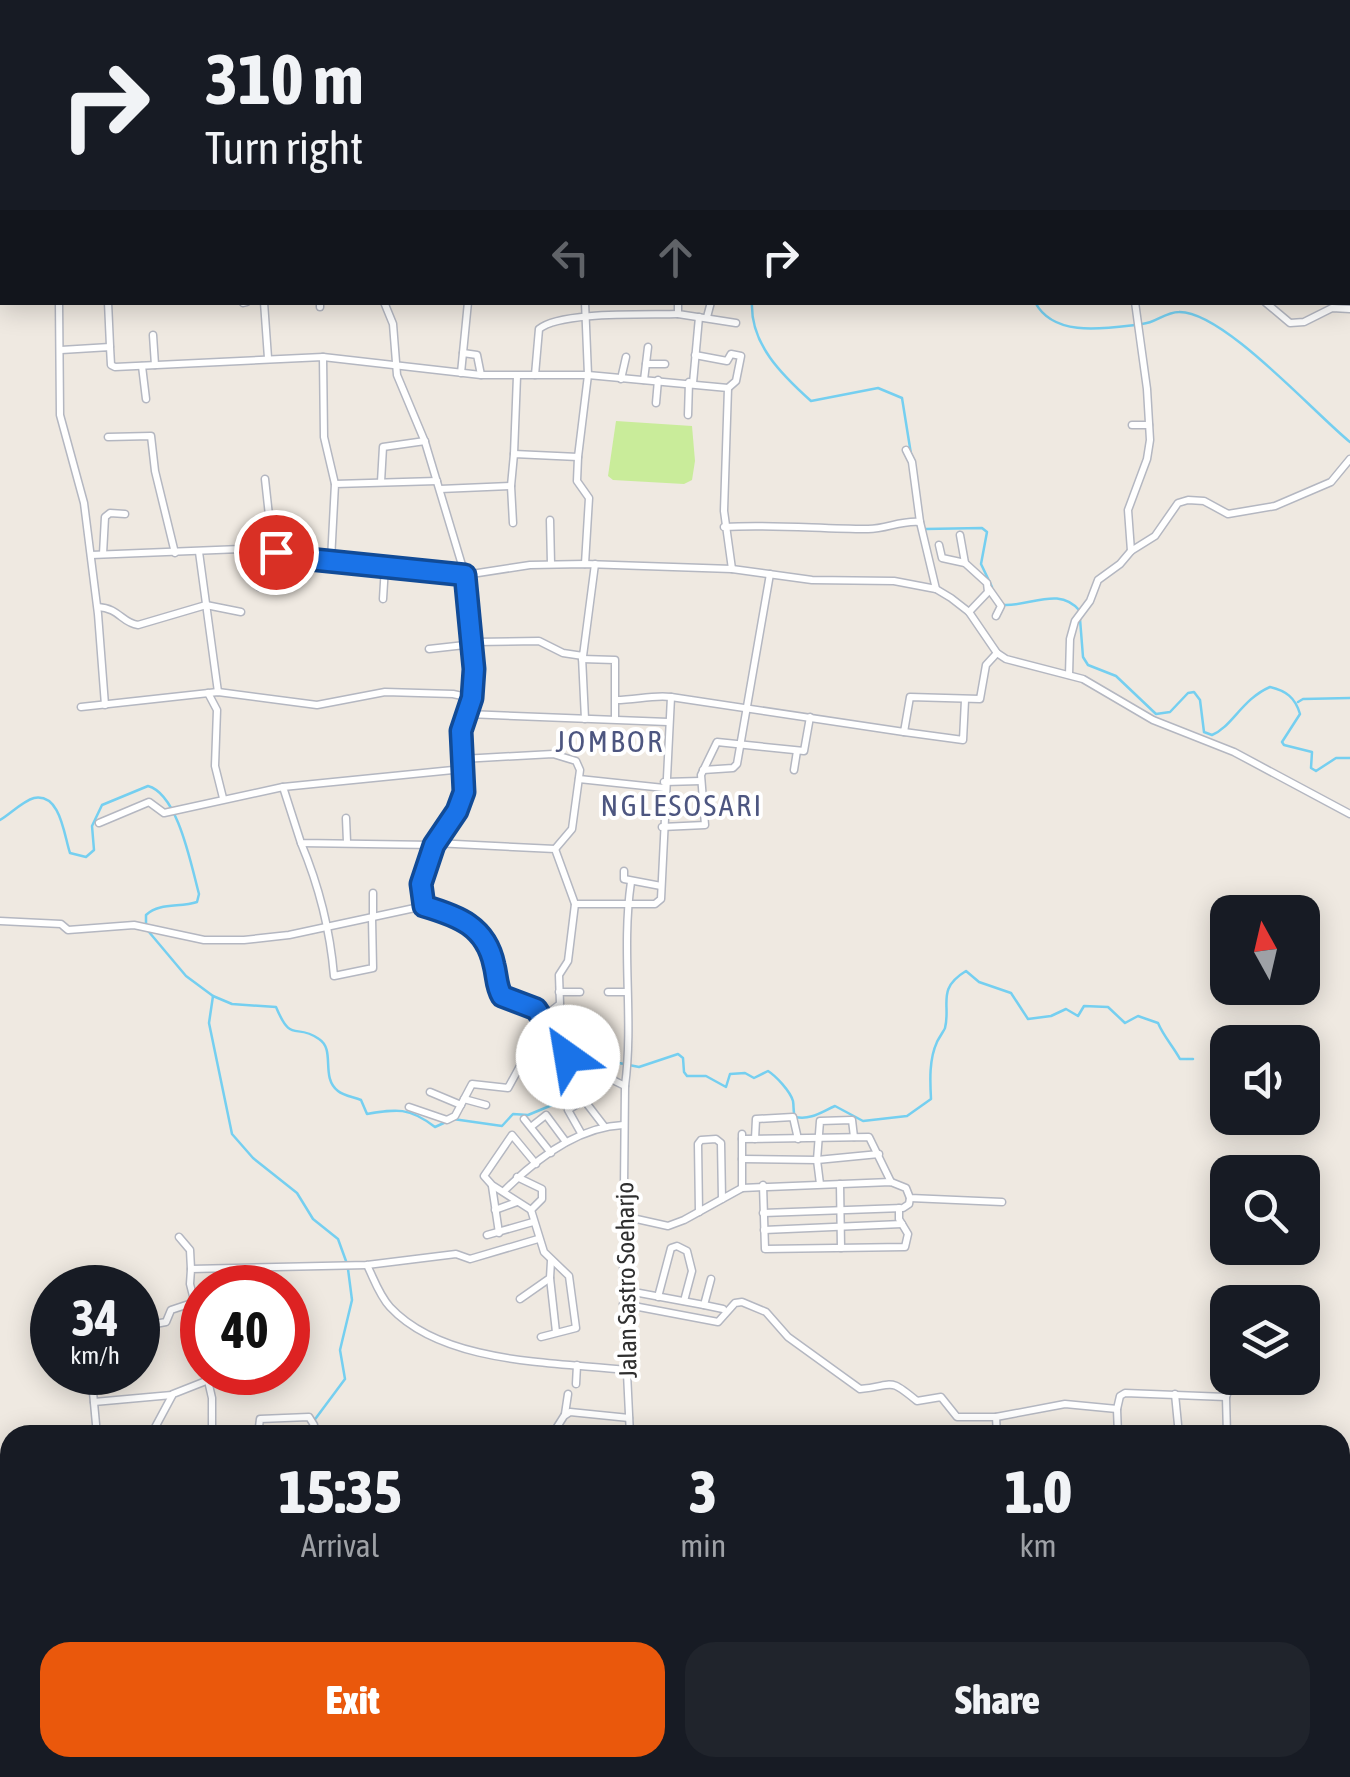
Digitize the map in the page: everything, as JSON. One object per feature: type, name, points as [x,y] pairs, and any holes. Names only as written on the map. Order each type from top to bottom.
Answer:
[{"type":"street","points":[[60,305],[60,416],[82,494],[105,705]]},
{"type":"street","points":[[108,305],[112,366],[323,357],[481,375],[588,375],[728,388]]},
{"type":"street","points":[[264,305],[268,358]]},
{"type":"street","points":[[385,305],[392,324],[394,364],[424,441],[465,575],[474,643],[472,698],[461,731],[462,802],[434,844],[421,884],[424,906]]},
{"type":"street","points":[[460,373],[468,305]]},
{"type":"street","points":[[585,564],[589,498],[577,482],[588,375],[586,305]]},
{"type":"street","points":[[678,305],[678,314]]},
{"type":"street","points":[[688,415],[703,317],[709,305]]},
{"type":"street","points":[[1131,551],[1128,510],[1147,459],[1149,425],[1135,305]]},
{"type":"street","points":[[1268,305],[1290,324],[1304,322],[1332,308],[1350,309]]},
{"type":"street","points":[[534,376],[539,327],[586,317],[678,314],[736,324]]},
{"type":"street","points":[[154,336],[156,366]]},
{"type":"street","points":[[61,350],[110,347]]},
{"type":"street","points":[[644,380],[648,347]]},
{"type":"street","points":[[463,353],[477,355],[481,375]]},
{"type":"street","points":[[696,355],[727,361],[730,354],[741,356],[736,381],[728,388],[724,527],[732,569]]},
{"type":"street","points":[[323,357],[324,437],[335,484],[331,560]]},
{"type":"street","points":[[622,378],[626,357]]},
{"type":"street","points":[[646,364],[665,364]]},
{"type":"street","points":[[142,366],[146,400]]},
{"type":"street","points":[[513,523],[511,486],[517,376]]},
{"type":"street","points":[[656,403],[658,380]]},
{"type":"street","points":[[1132,426],[1149,425]]},
{"type":"street","points":[[108,437],[151,436],[155,471],[175,553]]},
{"type":"street","points":[[381,482],[382,447],[424,441]]},
{"type":"street","points":[[906,450],[912,462],[920,522],[936,589]]},
{"type":"street","points":[[514,454],[578,457]]},
{"type":"street","points":[[1069,675],[1070,639],[1098,580],[1154,536],[1182,501],[1204,501],[1228,514],[1275,506],[1331,482],[1350,459]]},
{"type":"street","points":[[259,587],[269,551],[265,480]]},
{"type":"street","points":[[335,484],[511,486]]},
{"type":"street","points":[[103,554],[105,517],[125,514]]},
{"type":"street","points":[[550,520],[551,564]]},
{"type":"street","points":[[724,527],[864,530],[902,520],[920,522]]},
{"type":"street","points":[[960,535],[965,564]]},
{"type":"street","points":[[940,545],[942,558],[977,572],[1001,606],[996,616]]},
{"type":"street","points":[[91,555],[269,551],[465,575],[551,564],[732,569],[812,580],[894,581],[936,589],[970,612],[998,653],[1098,686],[1153,720],[1234,752],[1350,814]]},
{"type":"street","points":[[199,552],[218,692]]},
{"type":"street","points":[[585,719],[582,658],[595,564]]},
{"type":"street","points":[[383,598],[384,566]]},
{"type":"street","points":[[703,770],[734,768],[770,574]]},
{"type":"street","points":[[970,612],[988,588]]},
{"type":"street","points":[[97,607],[114,609],[132,625],[206,604],[241,612]]},
{"type":"street","points":[[428,649],[474,643],[538,642],[582,658],[614,660],[615,718]]},
{"type":"street","points":[[904,732],[910,696],[980,699],[986,665],[998,653]]},
{"type":"street","points":[[80,707],[218,692],[318,705],[385,692],[472,698]]},
{"type":"street","points":[[208,693],[217,710],[214,766],[224,798]]},
{"type":"street","points":[[616,700],[642,700],[652,695],[671,697],[963,740],[964,700]]},
{"type":"street","points":[[574,904],[659,902],[671,697]]},
{"type":"street","points":[[467,714],[668,722]]},
{"type":"street","points":[[662,828],[705,825],[701,781],[717,742],[806,750],[810,718]]},
{"type":"street","points":[[794,770],[797,751]]},
{"type":"street","points":[[99,823],[149,802],[164,813],[283,787],[562,754],[579,764],[580,780],[572,829],[555,849]]},
{"type":"street","points":[[580,780],[664,785],[701,781]]},
{"type":"street","points":[[283,787],[314,873],[328,926],[334,976],[373,966],[373,893]]},
{"type":"street","points":[[346,818],[348,842]]},
{"type":"street","points":[[301,842],[555,849]]},
{"type":"street","points":[[542,1017],[558,1008],[560,972],[568,961],[574,904],[555,849]]},
{"type":"street","points":[[624,871],[624,879],[661,886]]},
{"type":"street","name":"Jalan Sastro Soeharjo","points":[[629,1425],[623,1304],[628,1063],[624,933],[632,882]]},
{"type":"street","points":[[0,921],[61,924],[68,930],[141,926],[215,941],[290,936],[424,906],[458,916],[478,930],[492,955],[502,996],[536,1009],[572,1060],[625,1086]]},
{"type":"street","points":[[559,992],[580,992]]},
{"type":"street","points":[[608,992],[627,992]]},
{"type":"street","points":[[410,1108],[447,1120],[455,1116],[475,1084],[497,1089],[510,1086],[531,1046],[549,1029]]},
{"type":"street","points":[[430,1092],[486,1105]]},
{"type":"street","points":[[582,1133],[568,1110],[584,1100],[604,1126]]},
{"type":"street","points":[[532,1126],[546,1116],[566,1142]]},
{"type":"street","points":[[756,1139],[756,1119],[793,1117],[798,1139]]},
{"type":"street","points":[[524,1119],[551,1153]]},
{"type":"street","points":[[820,1184],[818,1124],[823,1120],[852,1120],[854,1137]]},
{"type":"street","points":[[504,1191],[517,1177],[582,1133],[624,1125]]},
{"type":"street","points":[[531,1210],[485,1180],[485,1172],[512,1135],[536,1164]]},
{"type":"street","points":[[742,1188],[742,1137],[871,1138],[891,1182]]},
{"type":"street","points":[[700,1212],[701,1140],[716,1139],[721,1143],[722,1199]]},
{"type":"street","points":[[742,1159],[817,1160],[880,1154]]},
{"type":"street","points":[[517,1177],[542,1189],[542,1198],[531,1210],[532,1222],[551,1259],[569,1276],[576,1318],[576,1328],[542,1337]]},
{"type":"street","points":[[623,1216],[668,1226],[742,1188],[763,1186],[891,1182],[906,1188],[910,1198],[908,1206],[899,1208],[763,1213]]},
{"type":"street","points":[[840,1184],[840,1248]]},
{"type":"street","points":[[492,1185],[500,1233]]},
{"type":"street","points":[[763,1186],[765,1248],[905,1247],[908,1234],[899,1208]]},
{"type":"street","points":[[910,1198],[1002,1202]]},
{"type":"street","points":[[495,1210],[519,1202]]},
{"type":"street","points":[[488,1234],[532,1222]]},
{"type":"street","points":[[764,1230],[902,1224]]},
{"type":"street","points":[[179,1236],[190,1250],[190,1265]]},
{"type":"street","points":[[310,1267],[368,1265],[456,1254],[476,1258],[538,1240]]},
{"type":"street","points":[[658,1297],[671,1248],[677,1246],[687,1251],[692,1266],[684,1301]]},
{"type":"street","points":[[551,1259],[556,1332]]},
{"type":"street","points":[[368,1265],[389,1306],[445,1344],[471,1352],[626,1370]]},
{"type":"street","points":[[520,1298],[550,1278]]},
{"type":"street","points":[[704,1305],[711,1278]]},
{"type":"street","points":[[623,1290],[723,1309]]},
{"type":"street","points":[[623,1304],[718,1322],[735,1303],[750,1304],[766,1312],[788,1338],[860,1388],[891,1383],[902,1386],[917,1401],[943,1398],[957,1417],[996,1417],[1065,1404],[1116,1408]]},
{"type":"street","points":[[160,1323],[166,1322],[171,1310],[180,1307]]},
{"type":"street","points":[[576,1384],[577,1365]]},
{"type":"street","points":[[94,1402],[180,1390]]},
{"type":"street","points":[[1117,1425],[1116,1408],[1125,1393],[1226,1397],[1227,1425]]},
{"type":"street","points":[[156,1425],[173,1394]]},
{"type":"street","points":[[559,1425],[566,1414],[568,1394]]},
{"type":"street","points":[[1175,1394],[1178,1425]]},
{"type":"street","points":[[94,1395],[97,1425]]},
{"type":"street","points":[[211,1395],[212,1425]]},
{"type":"street","points":[[566,1414],[628,1418]]},
{"type":"street","points":[[259,1425],[260,1419],[309,1417],[312,1425]]},
{"type":"street","points":[[996,1417],[996,1425]]},
{"type":"green space","points":[[616,421],[692,426],[692,480],[684,484],[613,480],[608,476]]},
{"type":"waterway","points":[[752,305],[762,345],[779,369],[811,401],[878,388],[902,398],[911,454]]},
{"type":"waterway","points":[[1037,305],[1043,313],[1066,326],[1094,329],[1135,325]]},
{"type":"waterway","points":[[1142,324],[1179,312],[1219,328],[1267,365],[1350,442]]},
{"type":"waterway","points":[[925,529],[982,528],[987,532],[981,564],[992,587]]},
{"type":"waterway","points":[[1004,605],[1054,598],[1080,611]]},
{"type":"waterway","points":[[1080,619],[1083,657],[1088,665],[1116,676],[1156,714],[1170,712],[1188,693],[1194,692],[1200,700],[1204,732],[1212,735],[1252,698],[1270,687],[1289,696],[1300,714],[1282,742],[1284,745],[1312,752],[1311,768],[1316,771],[1336,758],[1350,758]]},
{"type":"waterway","points":[[1298,702],[1350,698]]},
{"type":"waterway","points":[[0,820],[30,800],[43,798],[60,817],[70,853],[86,857],[94,850],[92,826],[102,805],[148,786],[158,792],[168,802],[182,832],[199,894],[197,902],[152,911],[146,915],[146,924]]},
{"type":"waterway","points":[[149,932],[186,976],[213,996],[209,1023],[232,1134],[253,1158],[297,1193],[313,1219],[338,1239],[346,1261]]},
{"type":"waterway","points":[[453,1119],[502,1126],[513,1114],[528,1115],[598,1086],[614,1062],[639,1067],[678,1054],[683,1058],[687,1076],[706,1076],[726,1087],[730,1074],[745,1073],[754,1078],[768,1071],[789,1093],[795,1117],[811,1116],[835,1106],[863,1121],[907,1116],[931,1099],[931,1063],[945,1028],[946,998],[951,984],[966,971],[979,982],[1011,993],[1028,1019],[1066,1009],[1078,1016],[1084,1006],[1108,1007],[1125,1023],[1138,1016],[1158,1023],[1180,1059],[1193,1059]]},
{"type":"waterway","points":[[213,996],[232,1004],[276,1007],[290,1029],[319,1039],[327,1050],[333,1085],[340,1093],[361,1100],[367,1114],[402,1111],[435,1127],[446,1122]]},
{"type":"waterway","points":[[313,1422],[345,1379],[340,1350],[352,1300],[348,1269]]},
{"type":"district","name":"JOMBOR","points":[[610,741]]},
{"type":"district","name":"NGLESOSARI","points":[[682,805]]},
{"type":"route","points":[[276,552],[299,558],[465,575],[474,669],[472,698],[461,731],[464,792],[457,811],[434,845],[420,893],[424,906],[458,916],[478,930],[492,955],[502,996],[536,1009],[568,1057]]}]
